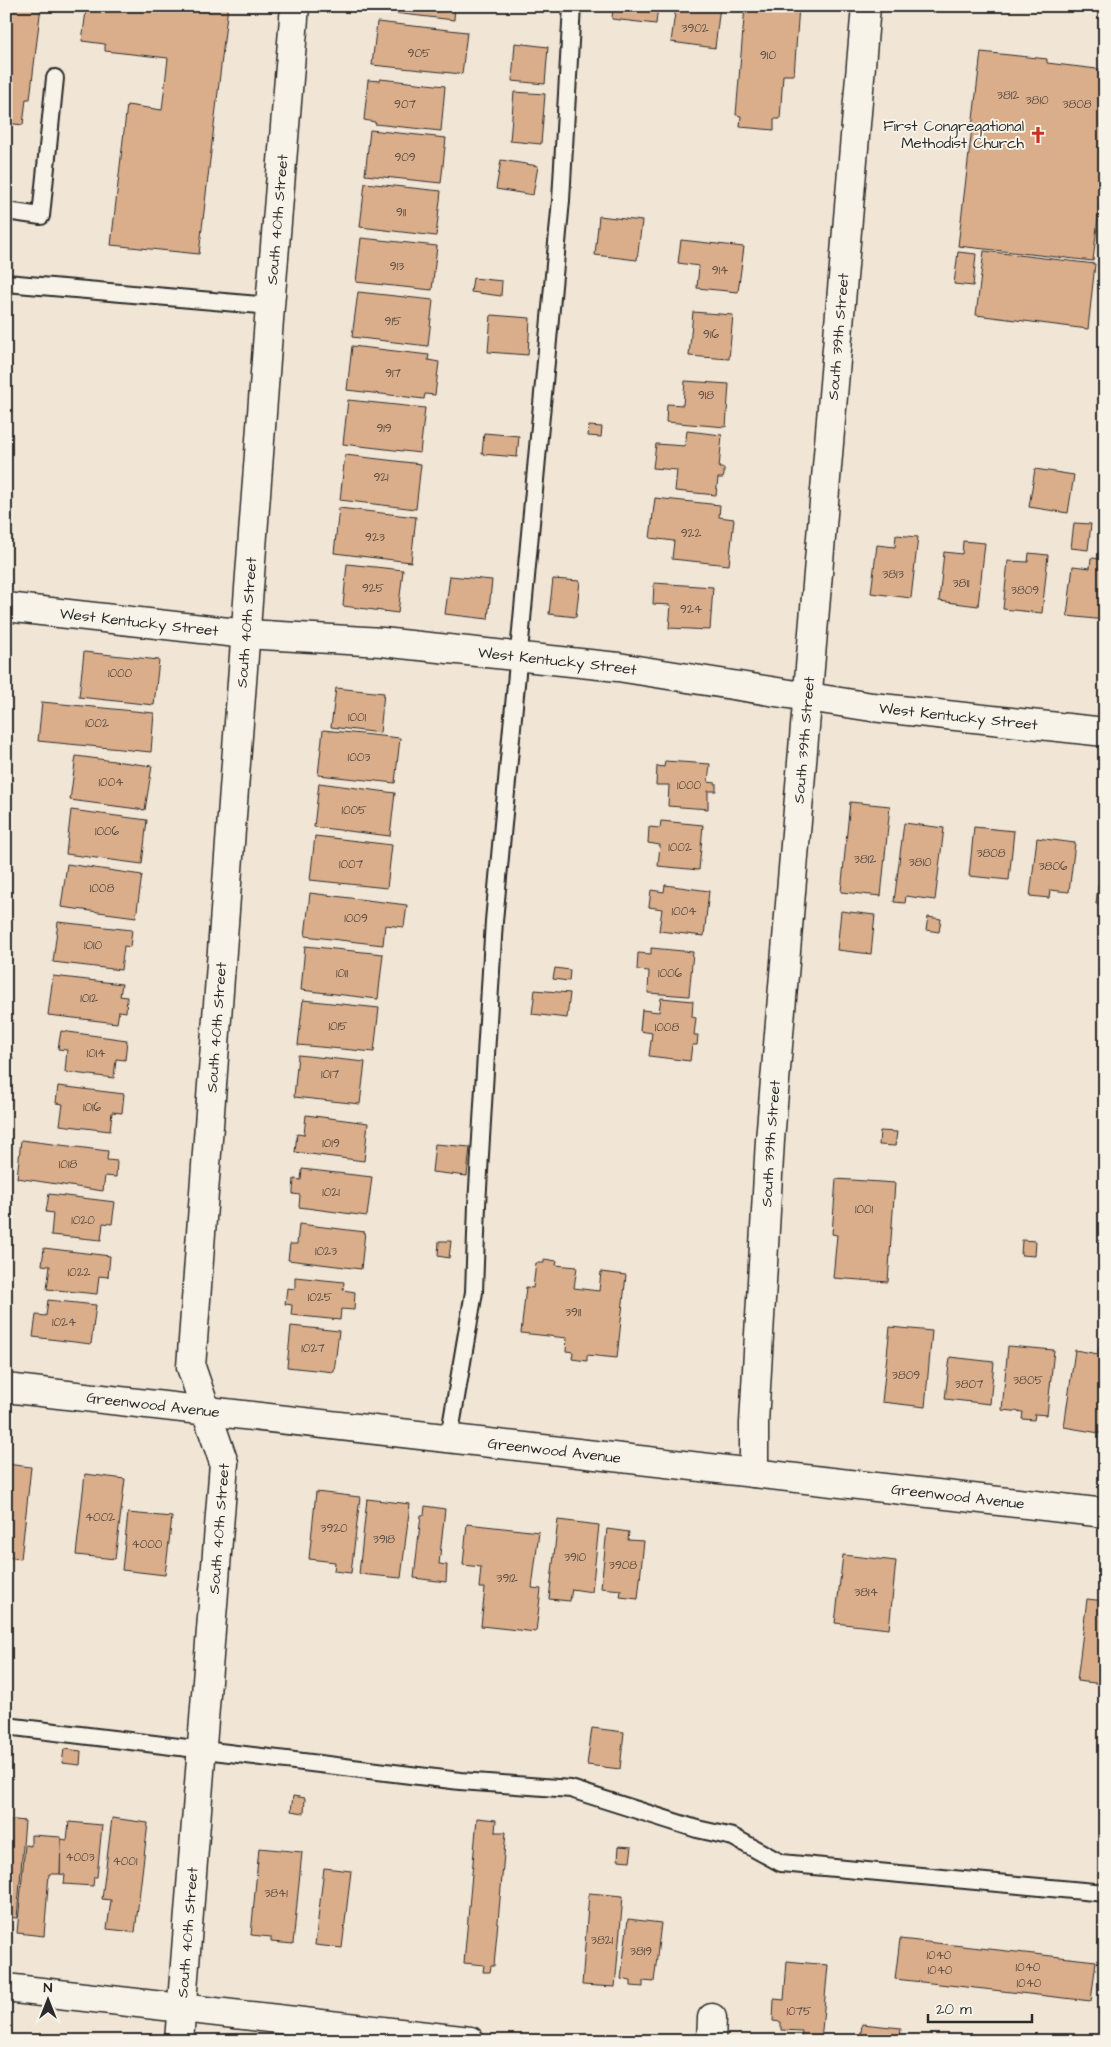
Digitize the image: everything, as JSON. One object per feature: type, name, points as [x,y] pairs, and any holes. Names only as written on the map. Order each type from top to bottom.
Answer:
[{"type":"street","name":"South 40th Street","points":[[179,2041],[224,1463],[191,1367],[270,306],[295,6]]},
{"type":"street","name":"South 39th Street","points":[[754,1473],[754,1423],[770,1140],[866,6]]},
{"type":"street","name":"West Kentucky Street","points":[[6,607],[246,634],[382,642],[618,667],[872,707],[1105,732]]},
{"type":"street","name":"Greenwood Avenue","points":[[6,1388],[1105,1513]]},
{"type":"street","points":[[6,1988],[470,2041]]},
{"type":"lane","points":[[449,1438],[474,1292],[477,1205],[494,921],[517,656],[561,200],[572,6]]},
{"type":"lane","points":[[6,211],[42,216],[55,78]]},
{"type":"lane","points":[[6,283],[270,306]]},
{"type":"lane","points":[[6,1726],[460,1782],[571,1789],[697,1829],[733,1837],[781,1863],[1105,1893]]},
{"type":"building","points":[[6,6],[41,6],[30,99],[26,99],[23,125],[6,123]]},
{"type":"building","points":[[41,6],[228,6],[199,254],[111,245],[127,105],[162,110],[168,58],[105,51],[105,44],[82,41],[86,11]]},
{"type":"building","points":[[377,6],[455,6],[454,20],[377,11]]},
{"type":"building","points":[[613,6],[658,6],[656,24],[612,19]]},
{"type":"building","points":[[676,6],[720,6],[715,48],[671,42]]},
{"type":"building","points":[[745,6],[799,6],[794,75],[783,75],[780,119],[774,119],[774,130],[740,127],[741,116],[736,115]]},
{"type":"building","points":[[377,22],[467,32],[462,74],[372,65]]},
{"type":"building","points":[[515,43],[548,47],[545,84],[512,81]]},
{"type":"building","name":"First Congregational Methodist Church","points":[[981,52],[1047,59],[1047,63],[1105,70],[1105,157],[1093,261],[958,246]]},
{"type":"building","points":[[380,79],[445,86],[441,131],[375,124],[375,122],[364,120],[368,80],[380,81]]},
{"type":"building","points":[[514,92],[545,94],[541,144],[510,141]]},
{"type":"building","points":[[370,130],[446,138],[441,183],[365,175]]},
{"type":"building","points":[[501,160],[538,166],[533,195],[496,189]]},
{"type":"building","points":[[365,183],[441,191],[436,236],[360,227]]},
{"type":"building","points":[[599,216],[642,221],[637,260],[595,255]]},
{"type":"building","points":[[361,238],[437,246],[432,290],[356,282]]},
{"type":"building","points":[[681,240],[744,247],[738,292],[697,288],[699,266],[678,263]]},
{"type":"building","points":[[984,251],[1095,264],[1088,329],[976,315]]},
{"type":"building","points":[[958,252],[976,254],[973,286],[954,284]]},
{"type":"building","points":[[473,278],[502,281],[501,296],[471,292]]},
{"type":"building","points":[[358,292],[433,300],[428,346],[352,337]]},
{"type":"building","points":[[693,312],[733,315],[729,359],[689,356]]},
{"type":"building","points":[[491,315],[530,318],[528,355],[488,352]]},
{"type":"building","points":[[352,346],[429,355],[428,360],[439,362],[435,395],[425,394],[424,399],[347,390]]},
{"type":"building","points":[[685,381],[729,384],[726,427],[666,422],[667,404],[683,405]]},
{"type":"building","points":[[348,400],[425,408],[420,453],[343,444]]},
{"type":"building","points":[[589,426],[602,427],[601,437],[588,436]]},
{"type":"building","points":[[687,431],[722,435],[719,468],[724,468],[724,475],[723,478],[718,478],[716,495],[675,491],[677,470],[653,468],[656,444],[685,446]]},
{"type":"building","points":[[484,433],[519,436],[517,457],[482,454]]},
{"type":"building","points":[[345,455],[421,464],[416,509],[340,500]]},
{"type":"building","points":[[1035,469],[1074,475],[1068,513],[1029,507]]},
{"type":"building","points":[[655,498],[720,505],[719,517],[734,519],[729,565],[672,559],[674,541],[650,538]]},
{"type":"building","points":[[339,508],[416,517],[411,562],[334,553]]},
{"type":"building","points":[[1074,523],[1091,524],[1088,550],[1071,548]]},
{"type":"building","points":[[896,535],[918,537],[911,598],[871,593],[877,545],[895,547]]},
{"type":"building","points":[[963,541],[985,543],[978,606],[939,601],[944,552],[962,554]]},
{"type":"building","points":[[1029,553],[1048,555],[1042,613],[1003,609],[1008,561],[1028,562]]},
{"type":"building","points":[[1091,558],[1105,559],[1105,620],[1067,616],[1073,566],[1090,568]]},
{"type":"building","points":[[347,564],[403,570],[398,613],[343,606]]},
{"type":"building","points":[[450,576],[492,580],[488,619],[445,614]]},
{"type":"building","points":[[553,579],[580,581],[576,617],[549,614]]},
{"type":"building","points":[[654,583],[713,587],[710,630],[669,628],[671,605],[653,604]]},
{"type":"building","points":[[84,652],[159,660],[154,705],[79,697]]},
{"type":"building","points":[[336,688],[384,693],[380,733],[331,727]]},
{"type":"building","points":[[42,702],[154,713],[151,752],[38,741]]},
{"type":"building","points":[[323,730],[400,738],[395,783],[318,775]]},
{"type":"building","points":[[76,756],[152,766],[145,810],[70,800]]},
{"type":"building","points":[[665,761],[710,764],[708,782],[716,783],[716,791],[708,791],[708,809],[668,806],[669,785],[656,785],[657,766],[664,767]]},
{"type":"building","points":[[319,783],[395,793],[390,836],[314,827]]},
{"type":"building","points":[[850,802],[890,806],[881,896],[841,892]]},
{"type":"building","points":[[71,810],[147,820],[142,864],[66,854]]},
{"type":"building","points":[[661,821],[703,825],[699,870],[658,866],[660,845],[648,843],[649,827],[660,828]]},
{"type":"building","points":[[904,823],[944,828],[935,900],[906,896],[905,903],[894,902]]},
{"type":"building","points":[[974,827],[1014,831],[1009,880],[969,876]]},
{"type":"building","points":[[315,836],[392,845],[387,888],[310,880]]},
{"type":"building","points":[[1037,838],[1075,843],[1069,892],[1050,890],[1049,898],[1030,896]]},
{"type":"building","points":[[1103,845],[1105,845],[1105,905],[1096,904]]},
{"type":"building","points":[[67,864],[142,875],[136,917],[61,907]]},
{"type":"building","points":[[665,885],[709,891],[704,936],[659,931],[662,909],[649,907],[651,890],[664,892]]},
{"type":"building","points":[[310,893],[407,905],[404,927],[385,925],[383,945],[305,936]]},
{"type":"building","points":[[841,911],[875,915],[871,954],[837,950]]},
{"type":"building","points":[[928,917],[941,919],[939,932],[926,930]]},
{"type":"building","points":[[58,922],[132,930],[130,947],[124,946],[121,970],[53,962]]},
{"type":"building","points":[[305,946],[383,954],[378,999],[301,990]]},
{"type":"building","points":[[651,948],[693,952],[689,996],[648,993],[649,971],[637,970],[638,953],[651,954]]},
{"type":"building","points":[[555,968],[570,970],[569,981],[553,979]]},
{"type":"building","points":[[53,976],[122,984],[120,996],[127,997],[126,1012],[119,1011],[117,1023],[48,1015]]},
{"type":"building","points":[[535,990],[570,993],[567,1018],[532,1014]]},
{"type":"building","points":[[661,998],[693,1001],[692,1017],[696,1018],[694,1035],[698,1035],[697,1045],[692,1045],[690,1061],[649,1056],[652,1033],[640,1031],[642,1010],[659,1012]]},
{"type":"building","points":[[303,1000],[379,1008],[374,1052],[298,1045]]},
{"type":"building","points":[[61,1031],[127,1040],[125,1060],[116,1059],[114,1078],[65,1072],[67,1050],[58,1049]]},
{"type":"building","points":[[298,1055],[365,1062],[360,1104],[294,1097]]},
{"type":"building","points":[[6,1056],[13,1057],[11,1072],[6,1072]]},
{"type":"building","points":[[58,1086],[124,1094],[122,1113],[112,1112],[110,1131],[60,1125],[63,1104],[56,1103]]},
{"type":"building","points":[[306,1115],[368,1123],[364,1161],[295,1152],[297,1134],[304,1135]]},
{"type":"building","points":[[880,1131],[897,1132],[895,1146],[879,1145]]},
{"type":"building","points":[[21,1140],[108,1151],[107,1160],[117,1161],[116,1177],[105,1176],[103,1191],[17,1178]]},
{"type":"building","points":[[435,1144],[470,1147],[467,1176],[432,1172]]},
{"type":"building","points":[[302,1169],[372,1177],[367,1216],[299,1207],[300,1195],[293,1194],[293,1191],[294,1179],[301,1180]]},
{"type":"building","points":[[836,1179],[895,1183],[888,1282],[833,1278],[837,1235],[832,1234]]},
{"type":"building","points":[[49,1194],[115,1202],[112,1224],[103,1223],[101,1240],[51,1235],[53,1213],[46,1212]]},
{"type":"building","points":[[299,1224],[365,1232],[361,1269],[288,1260],[290,1244],[297,1244]]},
{"type":"building","points":[[1022,1240],[1036,1241],[1035,1256],[1021,1255]]},
{"type":"building","points":[[439,1241],[451,1241],[449,1258],[438,1256]]},
{"type":"building","points":[[44,1248],[110,1256],[108,1277],[99,1276],[97,1294],[47,1289],[50,1266],[42,1265]]},
{"type":"building","points":[[544,1259],[557,1261],[556,1265],[577,1267],[574,1288],[599,1291],[601,1272],[626,1275],[617,1358],[587,1355],[587,1361],[572,1359],[573,1352],[566,1351],[567,1338],[521,1333],[526,1287],[533,1288],[536,1263],[544,1263]]},
{"type":"building","points":[[295,1277],[344,1282],[343,1290],[355,1292],[354,1310],[341,1309],[340,1320],[291,1315],[292,1305],[285,1304],[287,1288],[295,1289]]},
{"type":"building","points":[[48,1300],[96,1305],[91,1344],[33,1337],[36,1315],[46,1316]]},
{"type":"building","points":[[291,1326],[339,1331],[334,1372],[287,1367]]},
{"type":"building","points":[[890,1327],[932,1331],[925,1407],[882,1402]]},
{"type":"building","points":[[1099,1345],[1105,1345],[1105,1434],[1064,1427],[1075,1350],[1098,1354]]},
{"type":"building","points":[[1008,1346],[1054,1350],[1047,1415],[1035,1414],[1034,1420],[1022,1419],[1023,1412],[1002,1410]]},
{"type":"building","points":[[950,1357],[994,1362],[990,1404],[945,1399]]},
{"type":"building","points":[[6,1464],[31,1467],[21,1559],[6,1557]]},
{"type":"building","points":[[85,1474],[125,1479],[115,1559],[76,1555]]},
{"type":"building","points":[[316,1492],[360,1497],[351,1573],[334,1571],[335,1562],[309,1559]]},
{"type":"building","points":[[367,1499],[410,1504],[401,1578],[359,1574]]},
{"type":"building","points":[[425,1506],[445,1509],[439,1564],[447,1565],[446,1582],[414,1578],[421,1515],[424,1515]]},
{"type":"building","points":[[128,1513],[172,1517],[165,1575],[122,1570]]},
{"type":"building","points":[[558,1520],[599,1525],[592,1592],[572,1589],[570,1601],[549,1599]]},
{"type":"building","points":[[467,1524],[539,1532],[532,1588],[541,1589],[536,1632],[481,1626],[485,1588],[479,1588],[481,1567],[463,1565]]},
{"type":"building","points":[[607,1529],[629,1532],[628,1540],[644,1541],[638,1599],[620,1597],[621,1590],[601,1588]]},
{"type":"building","points":[[843,1555],[896,1561],[889,1629],[835,1623]]},
{"type":"building","points":[[1087,1599],[1105,1601],[1104,1684],[1077,1681]]},
{"type":"building","points":[[592,1728],[624,1732],[620,1769],[587,1765]]},
{"type":"building","points":[[64,1749],[81,1751],[80,1765],[62,1763]]},
{"type":"building","points":[[293,1796],[305,1798],[304,1813],[291,1811]]},
{"type":"building","points":[[112,1818],[148,1823],[135,1932],[107,1929],[111,1900],[102,1899]]},
{"type":"building","points":[[477,1818],[496,1820],[495,1832],[506,1832],[494,1966],[491,1966],[490,1972],[483,1972],[484,1965],[464,1963]]},
{"type":"building","points":[[6,1819],[25,1821],[17,1918],[6,1917]]},
{"type":"building","points":[[69,1822],[102,1825],[97,1877],[94,1877],[93,1886],[64,1884],[65,1875],[60,1874],[61,1839],[67,1840]]},
{"type":"building","points":[[31,1835],[61,1837],[60,1874],[49,1874],[44,1936],[17,1933],[25,1845],[31,1846]]},
{"type":"building","points":[[619,1846],[632,1847],[630,1861],[618,1860]]},
{"type":"building","points":[[259,1848],[302,1852],[293,1944],[271,1942],[271,1937],[251,1935]]},
{"type":"building","points":[[324,1868],[351,1871],[342,1948],[315,1945]]},
{"type":"building","points":[[589,1893],[623,1896],[615,1987],[582,1985]]},
{"type":"building","points":[[628,1919],[661,1923],[654,1982],[643,1981],[643,1987],[631,1986],[631,1981],[621,1979]]},
{"type":"building","points":[[900,1939],[1096,1961],[1091,2001],[895,1979]]},
{"type":"building","points":[[787,1961],[828,1965],[821,2041],[801,2041],[802,2031],[781,2030],[781,2022],[773,2021],[774,1999],[784,2000]]},
{"type":"building","points":[[862,2024],[901,2028],[900,2041],[860,2041]]},
{"type":"place","name":"First Congregational Methodist Church","points":[[1038,135]]}]
